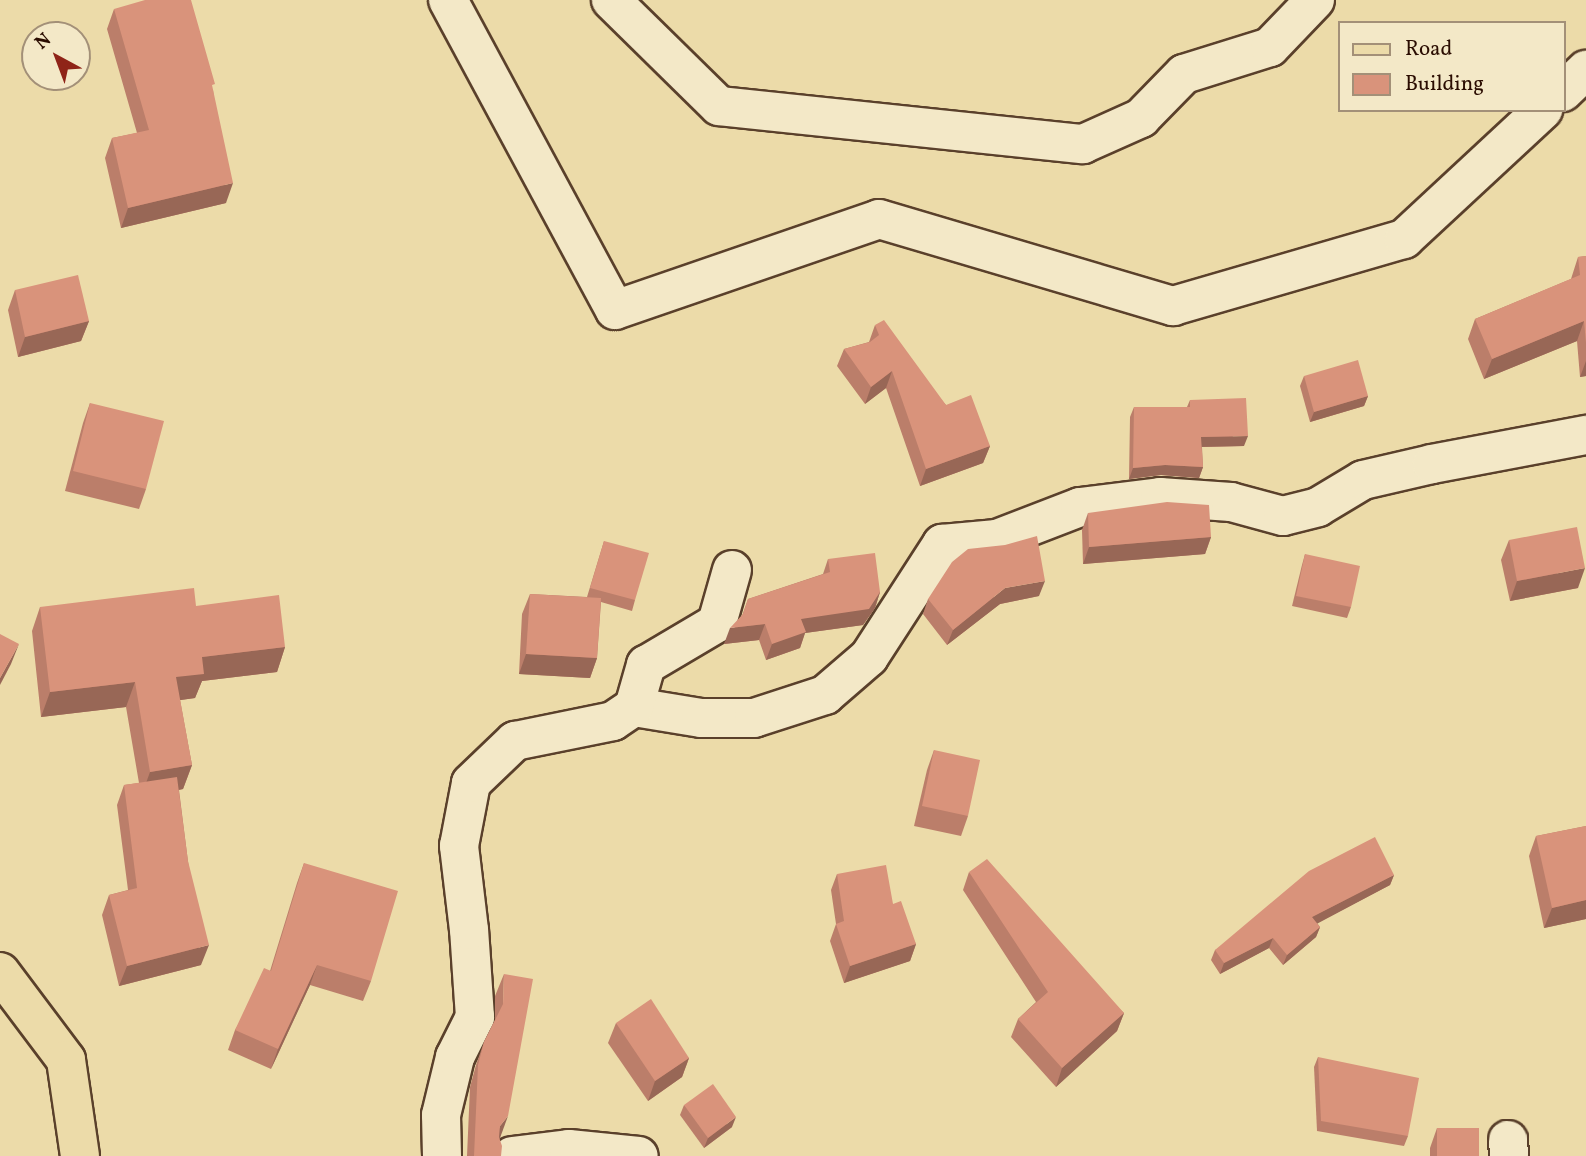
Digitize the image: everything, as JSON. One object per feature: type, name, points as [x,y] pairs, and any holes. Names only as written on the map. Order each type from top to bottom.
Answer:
[{"type":"main road","points":[[0,972],[66,1060],[80,1156]]},
{"type":"street","points":[[447,0],[615,310],[879,219],[1173,306],[1404,239],[1541,112]]},
{"type":"street","points":[[611,0],[719,106],[1083,144],[1141,118],[1184,74],[1270,47],[1315,0]]},
{"type":"street","points":[[1565,90],[1586,70]]},
{"type":"street","points":[[442,1156],[441,1115],[452,1069],[475,1017],[459,846],[471,783],[516,741],[613,721],[634,708],[701,718],[754,718],[825,695],[869,657],[942,544],[997,539],[1080,507],[1160,498],[1231,502],[1283,516],[1318,507],[1363,480],[1586,435]]},
{"type":"street","points":[[634,708],[646,665],[716,623],[732,570]]},
{"type":"street","points":[[512,1156],[569,1149],[639,1156]]},
{"type":"building","points":[[145,0],[191,0],[215,84],[212,85],[233,183],[128,208],[112,138],[149,130],[114,9]]},
{"type":"building","points":[[1586,256],[1586,343],[1584,321],[1492,359],[1475,319],[1580,275],[1578,257]]},
{"type":"building","points":[[78,275],[89,321],[25,337],[15,290]]},
{"type":"building","points":[[884,320],[946,405],[971,395],[990,446],[926,469],[892,371],[871,387],[844,349],[870,342],[879,335],[875,325]]},
{"type":"building","points":[[1358,360],[1368,396],[1314,412],[1304,376]]},
{"type":"building","points":[[1246,398],[1248,436],[1201,437],[1203,467],[1165,465],[1133,468],[1134,407],[1190,407],[1190,400]]},
{"type":"building","points":[[90,403],[164,421],[146,489],[73,471]]},
{"type":"building","points":[[1167,502],[1209,505],[1211,537],[1089,547],[1088,513]]},
{"type":"building","points":[[1577,527],[1585,568],[1517,581],[1509,540]]},
{"type":"building","points":[[1037,536],[1045,581],[1005,588],[953,630],[928,599],[952,562],[968,549],[1005,545]]},
{"type":"building","points":[[604,541],[649,553],[635,600],[590,588]]},
{"type":"building","points":[[875,553],[880,592],[869,609],[801,619],[806,632],[772,644],[765,624],[730,628],[743,614],[748,599],[830,572],[828,559]]},
{"type":"building","points":[[1305,554],[1360,566],[1351,607],[1296,596]]},
{"type":"building","points":[[194,588],[196,606],[279,595],[285,647],[202,657],[204,674],[176,677],[192,765],[150,772],[135,682],[50,692],[40,607]]},
{"type":"building","points":[[530,594],[601,598],[597,658],[526,654]]},
{"type":"building","points":[[0,634],[19,644],[0,678]]},
{"type":"building","points":[[934,750],[980,760],[968,816],[922,806]]},
{"type":"building","points":[[177,777],[188,861],[209,945],[127,966],[109,895],[137,888],[124,785]]},
{"type":"building","points":[[1586,826],[1586,900],[1552,908],[1536,836]]},
{"type":"building","points":[[1375,837],[1394,875],[1312,917],[1320,927],[1287,955],[1273,938],[1224,963],[1215,950],[1309,871]]},
{"type":"building","points":[[987,859],[1124,1013],[1062,1068],[1018,1019],[1048,992],[969,872]]},
{"type":"building","points":[[304,863],[398,891],[371,981],[317,965],[278,1049],[235,1030],[264,968],[271,971]]},
{"type":"building","points":[[886,865],[893,904],[901,901],[916,944],[850,966],[836,924],[844,921],[837,874]]},
{"type":"building","points":[[504,974],[533,979],[508,1116],[500,1126],[501,1156],[474,1156],[478,1065],[484,1042],[503,1004]]},
{"type":"building","points":[[651,999],[689,1058],[655,1081],[616,1023]]},
{"type":"building","points":[[1318,1057],[1419,1078],[1408,1136],[1321,1121]]},
{"type":"building","points":[[713,1084],[736,1117],[708,1138],[684,1105]]},
{"type":"building","points":[[1437,1128],[1479,1128],[1479,1156],[1437,1156]]}]
